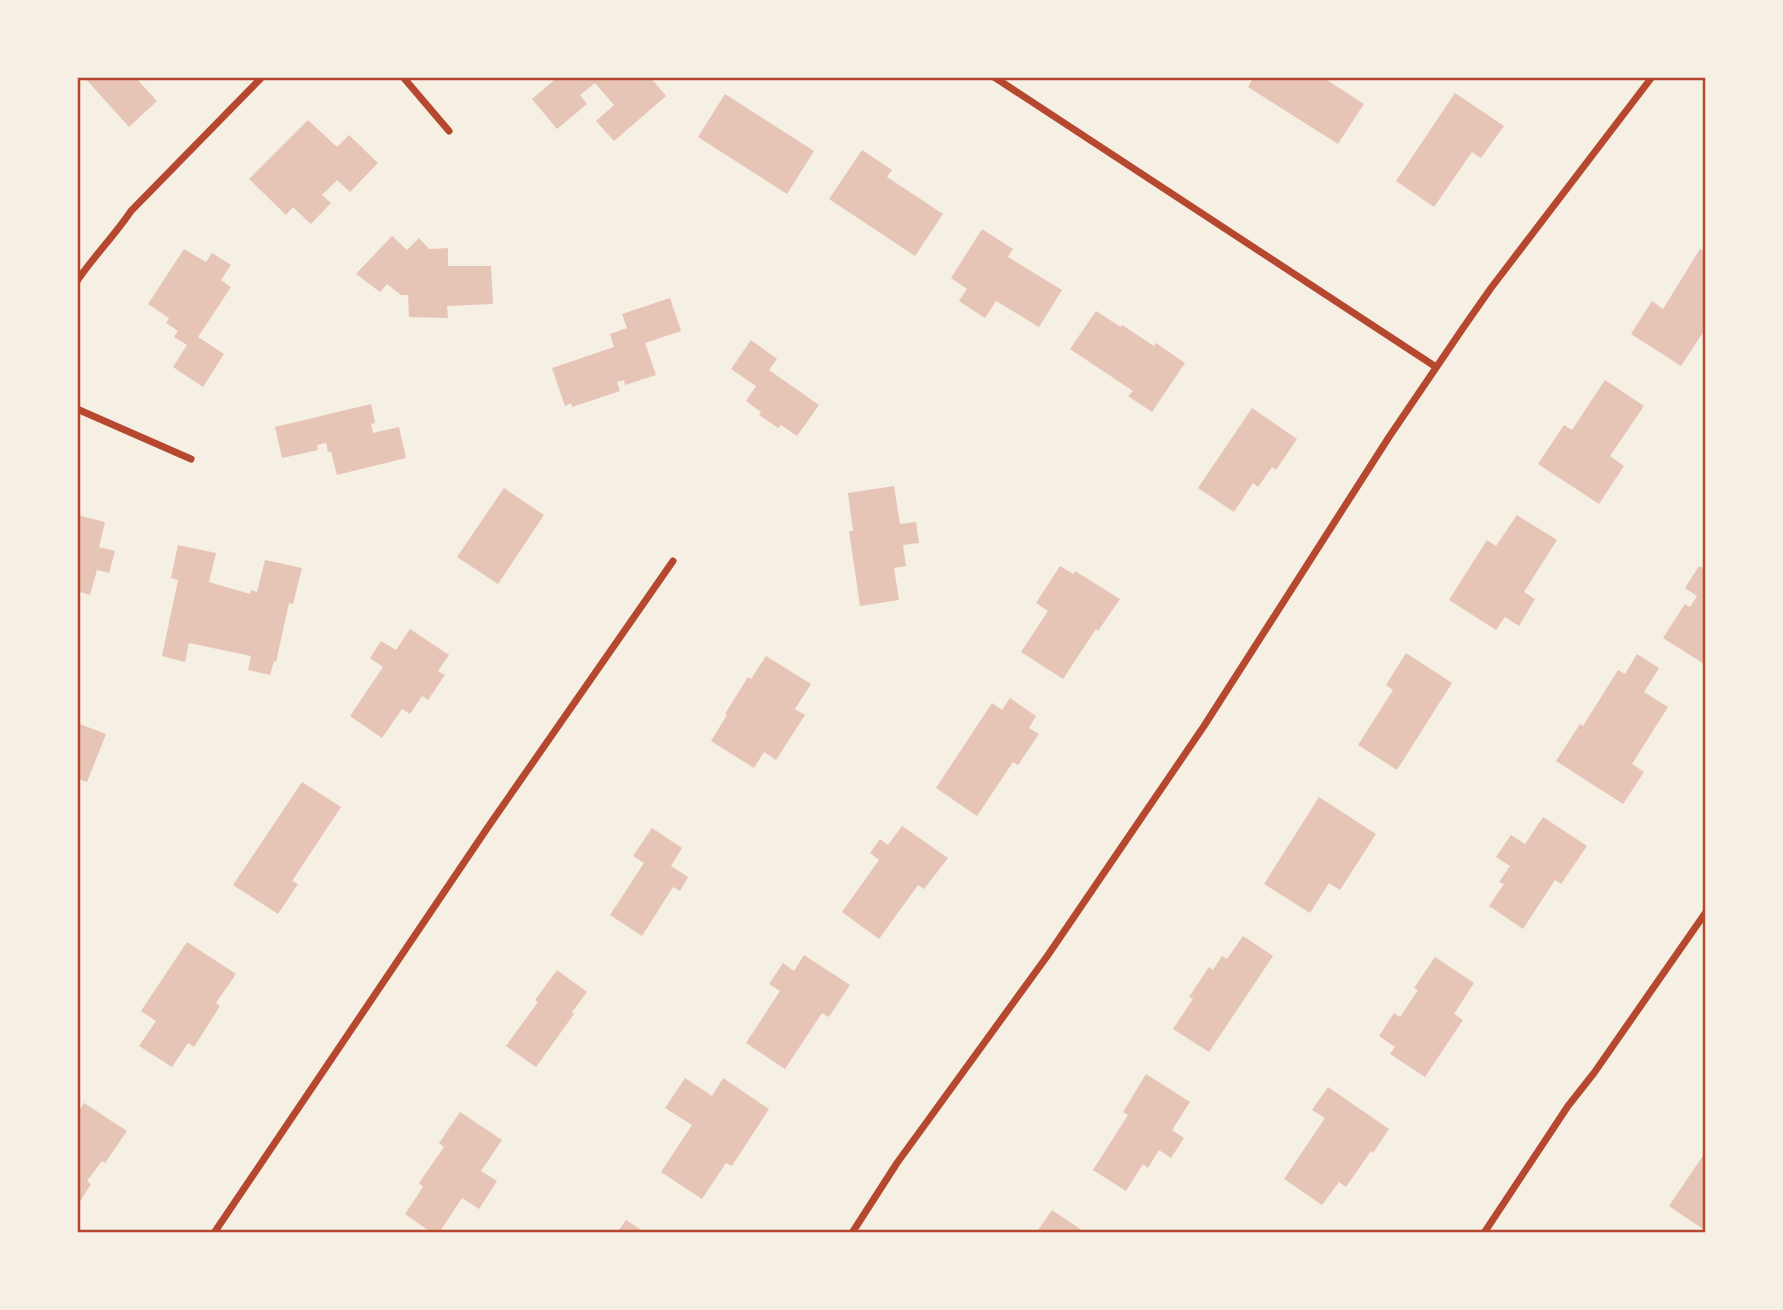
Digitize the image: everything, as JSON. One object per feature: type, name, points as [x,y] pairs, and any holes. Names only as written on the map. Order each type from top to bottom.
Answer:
[{"type":"street","points":[[77,281],[131,211],[262,77]]},
{"type":"street","points":[[403,77],[449,131]]},
{"type":"street","points":[[994,77],[1437,367]]},
{"type":"street","points":[[852,1233],[897,1163],[1048,955],[1204,726],[1359,482],[1491,288],[1652,77]]},
{"type":"street","points":[[77,410],[191,459]]},
{"type":"street","points":[[214,1233],[488,827],[673,561]]},
{"type":"street","points":[[1484,1233],[1552,1129],[1706,912]]},
{"type":"building","points":[[84,77],[135,77],[157,101],[129,127]]},
{"type":"building","points":[[558,77],[650,77],[666,96],[614,141],[596,121],[614,105],[595,83],[580,95],[587,104],[557,129],[532,99]]},
{"type":"building","points":[[1254,77],[1322,77],[1364,104],[1338,144],[1248,87]]},
{"type":"building","points":[[1455,93],[1504,126],[1481,158],[1472,152],[1434,207],[1396,181]]},
{"type":"building","points":[[725,94],[814,151],[787,194],[698,137]]},
{"type":"building","points":[[308,120],[337,147],[349,135],[378,163],[350,192],[337,180],[322,195],[331,203],[311,224],[293,207],[286,215],[249,179]]},
{"type":"building","points":[[862,150],[892,170],[887,177],[943,214],[915,256],[829,199]]},
{"type":"building","points":[[982,229],[1013,249],[1008,257],[1062,290],[1039,327],[996,301],[985,318],[959,301],[967,289],[951,278]]},
{"type":"building","points":[[392,236],[407,250],[419,238],[429,249],[448,248],[448,266],[491,266],[493,304],[447,306],[448,318],[409,317],[408,295],[401,295],[387,284],[380,292],[356,274]]},
{"type":"building","points":[[184,249],[206,262],[212,253],[231,265],[221,280],[231,287],[198,337],[224,354],[203,387],[173,367],[187,345],[174,337],[178,331],[166,323],[169,318],[148,304]]},
{"type":"building","points":[[1700,249],[1706,253],[1706,328],[1681,366],[1631,334],[1652,301],[1663,309]]},
{"type":"building","points":[[670,298],[681,331],[645,343],[656,375],[625,385],[624,380],[617,382],[620,391],[572,407],[571,403],[565,406],[552,368],[614,347],[610,334],[627,328],[622,314]]},
{"type":"building","points":[[1096,311],[1154,346],[1156,343],[1185,363],[1152,412],[1128,396],[1133,391],[1070,349]]},
{"type":"building","points":[[751,340],[777,359],[769,370],[819,405],[797,436],[781,425],[778,428],[759,415],[761,412],[746,401],[756,386],[731,369]]},
{"type":"building","points":[[1605,380],[1644,406],[1610,456],[1624,466],[1599,504],[1538,464],[1564,425],[1572,430]]},
{"type":"building","points":[[371,404],[375,423],[371,424],[373,433],[399,427],[406,458],[337,475],[326,443],[317,445],[318,450],[282,458],[275,427]]},
{"type":"building","points":[[1252,408],[1297,439],[1276,470],[1272,467],[1258,487],[1253,483],[1234,512],[1198,488]]},
{"type":"building","points":[[894,486],[900,524],[916,522],[919,543],[903,545],[906,566],[894,568],[899,600],[860,606],[849,531],[853,531],[848,493]]},
{"type":"building","points":[[504,488],[544,515],[498,584],[457,557]]},
{"type":"building","points":[[77,515],[105,522],[99,547],[115,551],[109,573],[97,570],[90,595],[77,591]]},
{"type":"building","points":[[1517,515],[1557,540],[1524,592],[1535,599],[1519,626],[1505,617],[1496,630],[1449,600],[1487,540],[1496,546]]},
{"type":"building","points":[[178,545],[216,553],[209,582],[250,594],[251,590],[257,592],[265,560],[302,568],[293,604],[289,603],[276,662],[274,661],[270,675],[248,670],[251,656],[189,643],[185,662],[162,656],[178,580],[171,578]]},
{"type":"building","points":[[1060,566],[1073,574],[1075,571],[1120,599],[1098,631],[1096,629],[1063,679],[1021,652],[1048,611],[1036,603]]},
{"type":"building","points":[[1699,566],[1706,570],[1706,665],[1663,638],[1685,604],[1690,607],[1697,596],[1685,588]]},
{"type":"building","points":[[410,629],[449,655],[438,671],[445,675],[428,700],[422,696],[410,714],[402,709],[382,738],[350,716],[383,667],[370,658],[381,641],[396,650]]},
{"type":"building","points":[[1406,653],[1452,683],[1397,770],[1358,745],[1393,690],[1386,685]]},
{"type":"building","points":[[1637,654],[1659,668],[1644,692],[1668,707],[1632,764],[1644,772],[1623,804],[1556,761],[1580,724],[1583,726],[1618,670],[1625,674]]},
{"type":"building","points":[[766,656],[811,684],[795,709],[805,715],[776,760],[764,752],[754,768],[711,741],[748,677],[751,679]]},
{"type":"building","points":[[1010,698],[1036,716],[1029,728],[1039,734],[1018,765],[1013,762],[977,816],[936,788],[992,703],[1002,710]]},
{"type":"building","points":[[77,723],[106,734],[87,782],[77,778]]},
{"type":"building","points":[[302,782],[341,807],[292,881],[298,884],[278,914],[233,885]]},
{"type":"building","points":[[1319,797],[1376,834],[1340,890],[1329,883],[1310,913],[1264,884]]},
{"type":"building","points":[[1543,817],[1587,846],[1561,884],[1555,880],[1523,929],[1489,906],[1504,884],[1499,882],[1510,866],[1496,857],[1511,835],[1525,844]]},
{"type":"building","points":[[902,826],[948,858],[924,889],[918,885],[879,939],[842,912],[879,860],[870,853],[880,839],[888,845]]},
{"type":"building","points":[[652,828],[682,848],[671,866],[688,877],[680,891],[673,887],[642,936],[610,915],[644,863],[633,856]]},
{"type":"building","points":[[1243,936],[1273,956],[1209,1052],[1173,1029],[1193,999],[1189,997],[1209,967],[1213,970],[1222,956],[1227,959]]},
{"type":"building","points":[[187,942],[236,974],[216,1003],[220,1006],[194,1047],[188,1043],[172,1067],[139,1046],[156,1021],[141,1011]]},
{"type":"building","points":[[804,955],[850,985],[829,1017],[822,1013],[785,1069],[746,1043],[780,991],[769,984],[783,963],[794,971]]},
{"type":"building","points":[[1435,957],[1474,983],[1454,1014],[1463,1020],[1425,1077],[1390,1054],[1395,1047],[1379,1036],[1394,1013],[1400,1017],[1418,990],[1414,988]]},
{"type":"building","points":[[557,970],[587,992],[536,1067],[506,1046]]},
{"type":"building","points":[[1146,1074],[1190,1102],[1172,1130],[1184,1138],[1171,1158],[1159,1150],[1148,1168],[1143,1164],[1126,1191],[1093,1170],[1128,1115],[1123,1112]]},
{"type":"building","points":[[685,1078],[712,1096],[723,1078],[769,1109],[732,1166],[726,1163],[702,1199],[661,1172],[692,1125],[665,1108]]},
{"type":"building","points":[[1328,1087],[1389,1129],[1346,1187],[1339,1182],[1322,1205],[1284,1179],[1325,1118],[1312,1110]]},
{"type":"building","points":[[84,1103],[127,1131],[105,1163],[102,1161],[87,1181],[91,1184],[77,1206],[77,1114]]},
{"type":"building","points":[[460,1112],[502,1140],[481,1171],[497,1181],[479,1209],[462,1198],[439,1233],[432,1233],[405,1214],[423,1187],[419,1183],[444,1147],[439,1143]]},
{"type":"building","points":[[1706,1151],[1706,1231],[1669,1206]]},
{"type":"building","points":[[1052,1210],[1086,1233],[1036,1233]]},
{"type":"building","points":[[626,1220],[646,1233],[617,1233]]}]
